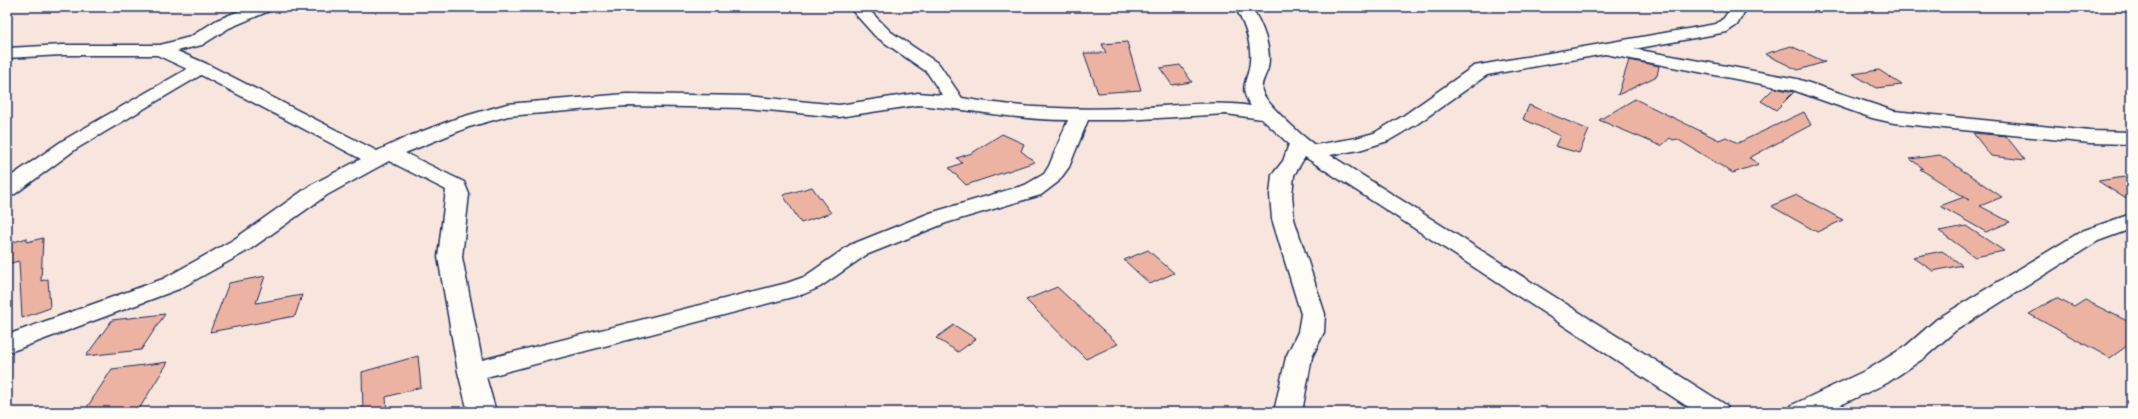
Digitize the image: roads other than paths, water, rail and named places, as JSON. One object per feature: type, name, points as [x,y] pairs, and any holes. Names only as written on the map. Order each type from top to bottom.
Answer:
[{"type":"street","points":[[7,53],[62,50],[160,50],[196,41],[223,24],[263,7]]},
{"type":"street","points":[[857,7],[868,22],[891,40],[925,60],[935,69],[946,83],[955,102]]},
{"type":"street","points":[[1243,7],[1250,19],[1258,47],[1259,63],[1252,83],[1253,94],[1267,114],[1305,148],[1716,412]]},
{"type":"street","points":[[1288,412],[1299,357],[1311,332],[1312,314],[1283,219],[1283,175],[1305,148],[1359,144],[1381,137],[1410,120],[1481,70],[1721,28],[1731,21],[1739,7]]},
{"type":"street","points":[[195,64],[196,41]]},
{"type":"street","points":[[1603,48],[1797,85],[1880,114],[1894,117],[2090,137],[2131,138]]},
{"type":"street","points":[[160,50],[195,64],[377,159],[389,153]]},
{"type":"street","points":[[7,189],[69,145],[195,64]]},
{"type":"street","points":[[1226,108],[1253,94]]},
{"type":"street","points":[[360,150],[414,140],[490,114],[550,105],[626,100],[747,102],[839,111],[918,99],[955,102],[996,110],[1029,113],[1080,114],[1226,108],[1267,114]]},
{"type":"street","points":[[470,372],[795,289],[812,282],[858,250],[938,218],[1033,190],[1051,178],[1059,167],[1080,114]]},
{"type":"street","points":[[7,344],[171,284],[241,245],[325,187],[414,140]]},
{"type":"street","points":[[389,153],[456,187],[458,194],[450,257],[465,333],[470,372],[482,412]]},
{"type":"street","points":[[1802,412],[1878,376],[1915,352],[1946,326],[2090,236],[2131,221]]}]
